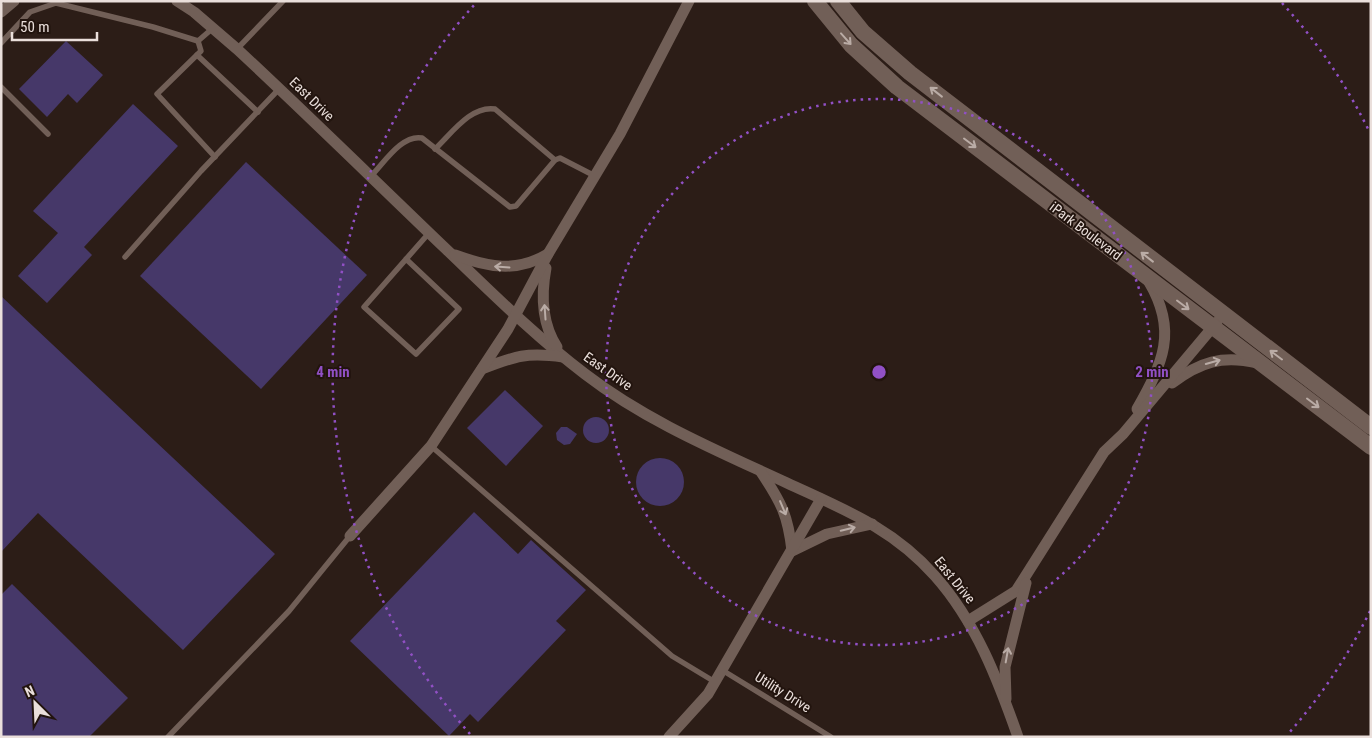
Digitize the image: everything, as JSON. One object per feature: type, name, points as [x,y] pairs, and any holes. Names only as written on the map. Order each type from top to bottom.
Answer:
[{"type":"main road","name":"iPark Boulevard","points":[[815,1],[851,45],[897,87],[1145,276],[1218,321],[1371,427]]},
{"type":"main road","name":"iPark Boulevard","points":[[838,1],[863,32],[910,73],[1218,321],[1261,364],[1371,447]]},
{"type":"street","name":"East Drive","points":[[177,1],[213,28],[280,88],[516,316],[563,357],[605,389],[651,417],[761,471],[821,499],[843,507],[906,547],[935,576],[968,621],[1006,704],[1018,737]]},
{"type":"street","points":[[350,536],[431,446],[516,316],[548,254],[596,177],[656,68],[689,1]]},
{"type":"street","points":[[451,253],[477,263],[505,268],[524,266],[548,254]]},
{"type":"street","points":[[548,254],[543,285],[546,322],[551,338],[563,357]]},
{"type":"street","points":[[1123,434],[1152,382],[1163,357],[1165,342],[1163,313],[1156,294],[1145,276]]},
{"type":"street","points":[[968,621],[1016,591],[1029,574],[1104,452],[1123,434],[1218,321]]},
{"type":"street","points":[[482,369],[521,355],[535,353],[563,357]]},
{"type":"street","points":[[1156,394],[1191,369],[1218,359],[1244,360],[1261,364]]},
{"type":"street","points":[[761,471],[782,504],[789,524],[792,551]]},
{"type":"street","points":[[669,737],[708,694],[821,499]]},
{"type":"street","points":[[792,551],[827,534],[872,524]]},
{"type":"street","points":[[1006,704],[1006,660],[1029,574]]},
{"type":"lane","points":[[237,49],[283,1]]},
{"type":"lane","points":[[1,43],[30,12],[56,3],[154,27],[198,41]]},
{"type":"lane","points":[[198,41],[213,28]]},
{"type":"lane","points":[[198,41],[201,51],[157,94],[214,157]]},
{"type":"lane","points":[[197,55],[258,112]]},
{"type":"lane","points":[[1,87],[48,134]]},
{"type":"lane","points":[[125,257],[214,157],[280,88]]},
{"type":"lane","points":[[435,149],[472,114],[485,107],[495,109],[555,160]]},
{"type":"lane","points":[[372,176],[404,141],[415,137],[422,138],[510,207],[516,206],[555,160],[560,158],[596,177]]},
{"type":"lane","points":[[406,259],[458,309],[416,354],[364,307],[406,259],[429,233]]},
{"type":"lane","points":[[431,446],[672,656],[715,682]]},
{"type":"lane","points":[[168,737],[289,611],[350,536]]},
{"type":"lane","name":"Utility Drive","points":[[722,670],[831,737]]},
{"type":"building","points":[[66,41],[103,75],[77,103],[68,94],[47,117],[19,89]]},
{"type":"building","points":[[133,104],[178,146],[84,247],[92,255],[47,303],[18,276],[58,233],[33,211]]},
{"type":"building","points":[[246,162],[367,275],[261,389],[140,276]]},
{"type":"building","points":[[1,296],[275,554],[183,650],[38,513],[1,552]]},
{"type":"building","points":[[505,390],[543,426],[506,466],[467,428]]},
{"type":"building","points":[[596,417],[606,420],[609,430],[606,440],[596,443],[586,440],[583,430],[586,420]]},
{"type":"building","points":[[561,427],[567,427],[577,434],[570,444],[564,445],[557,440],[556,433]]},
{"type":"building","points":[[655,458],[665,458],[677,465],[684,477],[684,487],[677,499],[665,506],[655,506],[647,502],[640,495],[636,487],[636,477],[640,469],[647,462]]},
{"type":"building","points":[[474,512],[518,554],[531,540],[586,590],[556,621],[566,630],[478,722],[470,714],[449,736],[350,641]]},
{"type":"building","points":[[12,584],[128,698],[89,737],[1,737],[1,595]]}]
